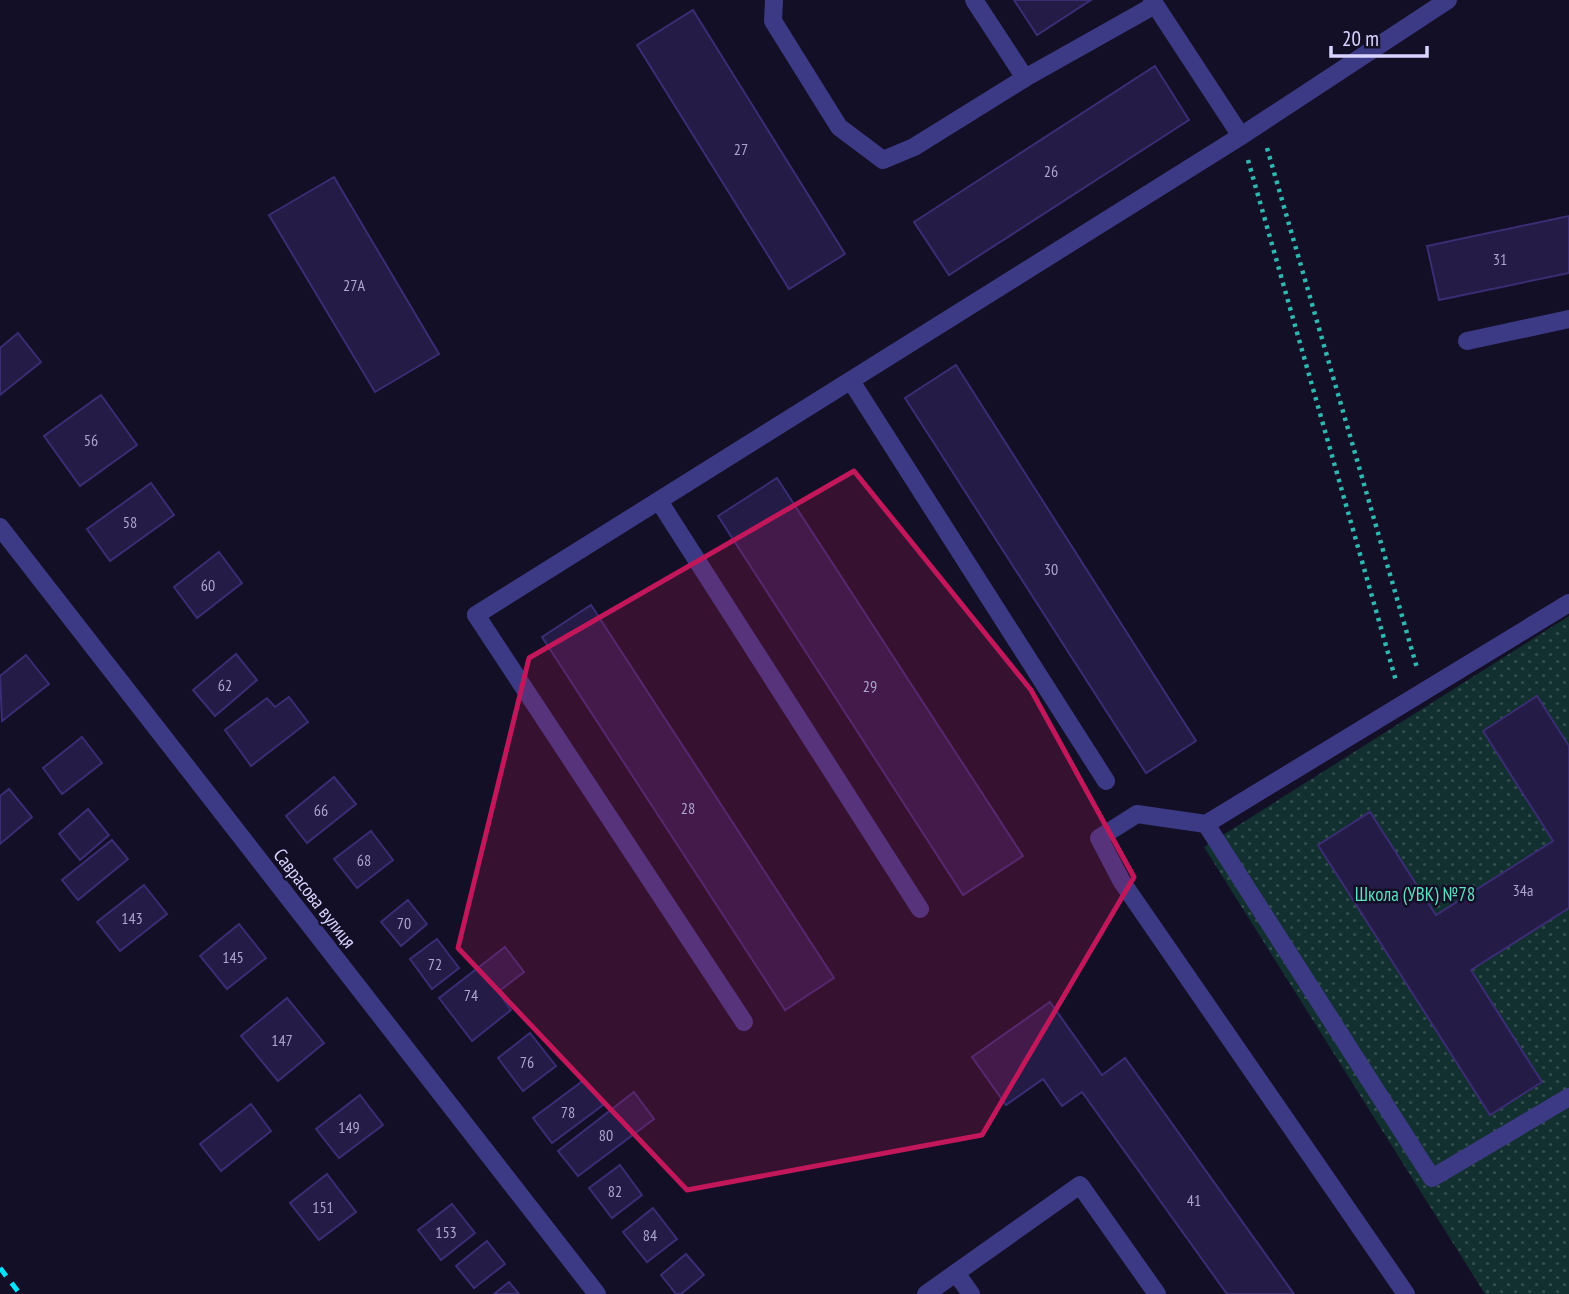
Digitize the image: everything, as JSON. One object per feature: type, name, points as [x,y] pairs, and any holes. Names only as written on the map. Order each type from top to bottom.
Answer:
[{"type":"street","points":[[774,0],[772,21],[839,127],[883,160],[914,147],[1153,2],[1241,136]]},
{"type":"street","points":[[974,0],[1025,78]]},
{"type":"street","points":[[744,1022],[476,615],[1241,136],[1448,0]]},
{"type":"street","points":[[1467,341],[1569,319]]},
{"type":"street","points":[[851,381],[1106,781]]},
{"type":"street","points":[[659,501],[920,909]]},
{"type":"street","name":"Саврасова вулиця","points":[[0,527],[597,1294]]},
{"type":"street","points":[[1406,1294],[1122,882],[1099,838],[1137,814],[1206,824],[1569,603]]},
{"type":"street","points":[[1206,824],[1432,1178],[1569,1097]]},
{"type":"street","points":[[926,1294],[1080,1185],[1157,1294]]},
{"type":"street","points":[[956,1273],[971,1294]]},
{"type":"path","points":[[1260,123],[1411,650]]},
{"type":"path","points":[[1241,136],[1391,664]]},
{"type":"highlighted area","points":[[854,471],[1031,690],[1134,877],[982,1135],[687,1190],[458,948],[529,658]]},
{"type":"green space","name":"Школа (УВК) №78","points":[[1569,616],[1569,1294],[1485,1294],[1204,847]]},
{"type":"building","points":[[1014,0],[1091,0],[1037,35]]},
{"type":"building","points":[[693,10],[845,254],[789,289],[637,45]]},
{"type":"building","points":[[1155,66],[1189,120],[949,275],[914,222]]},
{"type":"building","points":[[334,177],[439,354],[375,392],[269,215]]},
{"type":"building","points":[[1569,216],[1569,273],[1439,300],[1427,246]]},
{"type":"building","points":[[18,333],[41,362],[0,395],[0,348]]},
{"type":"building","points":[[956,365],[1196,741],[1146,773],[905,398]]},
{"type":"building","points":[[101,395],[137,445],[80,486],[44,436]]},
{"type":"building","points":[[777,478],[1023,856],[963,895],[718,516]]},
{"type":"building","points":[[151,483],[174,515],[110,561],[87,529]]},
{"type":"building","points":[[219,552],[242,583],[197,618],[174,587]]},
{"type":"building","points":[[591,605],[834,978],[785,1010],[542,637]]},
{"type":"building","points":[[236,654],[257,680],[215,716],[193,690]]},
{"type":"building","points":[[26,655],[49,684],[2,721],[0,676]]},
{"type":"building","points":[[1537,696],[1569,746],[1569,908],[1471,970],[1542,1082],[1490,1115],[1318,845],[1370,812],[1436,915],[1553,841],[1483,731]]},
{"type":"building","points":[[289,697],[308,722],[251,766],[225,730],[267,698],[275,707]]},
{"type":"building","points":[[82,737],[102,763],[62,794],[43,768]]},
{"type":"building","points":[[334,777],[356,804],[307,843],[286,816]]},
{"type":"building","points":[[9,789],[32,817],[0,844],[0,796]]},
{"type":"building","points":[[88,809],[109,835],[80,860],[59,834]]},
{"type":"building","points":[[371,831],[393,860],[357,888],[334,859]]},
{"type":"building","points":[[112,840],[128,859],[78,900],[62,880]]},
{"type":"building","points":[[144,885],[167,914],[120,951],[97,922]]},
{"type":"building","points":[[408,900],[427,924],[401,946],[381,922]]},
{"type":"building","points":[[239,924],[266,958],[227,989],[200,956]]},
{"type":"building","points":[[437,939],[459,968],[432,989],[410,959]]},
{"type":"building","points":[[505,947],[524,972],[498,992],[511,1010],[472,1041],[439,998]]},
{"type":"building","points":[[287,998],[324,1043],[278,1081],[241,1036]]},
{"type":"building","points":[[1050,1002],[1102,1075],[1125,1058],[1294,1294],[1227,1294],[1082,1092],[1062,1106],[1043,1079],[1006,1105],[972,1057]]},
{"type":"building","points":[[530,1033],[556,1066],[523,1091],[498,1058]]},
{"type":"building","points":[[584,1080],[603,1105],[552,1143],[533,1118]]},
{"type":"building","points":[[634,1092],[654,1119],[578,1176],[558,1151]]},
{"type":"building","points":[[360,1095],[383,1125],[339,1158],[316,1129]]},
{"type":"building","points":[[251,1104],[271,1131],[221,1171],[200,1144]]},
{"type":"building","points":[[620,1165],[642,1195],[612,1218],[589,1188]]},
{"type":"building","points":[[327,1174],[356,1212],[319,1240],[290,1203]]},
{"type":"building","points":[[452,1204],[475,1233],[441,1260],[418,1230]]},
{"type":"building","points":[[653,1208],[677,1239],[647,1262],[623,1232]]},
{"type":"building","points":[[487,1241],[505,1264],[474,1288],[456,1266]]},
{"type":"building","points":[[686,1254],[704,1275],[681,1294],[676,1294],[661,1275]]},
{"type":"building","points":[[509,1282],[519,1294],[494,1294]]},
{"type":"railway","points":[[0,1268],[20,1294]]}]
